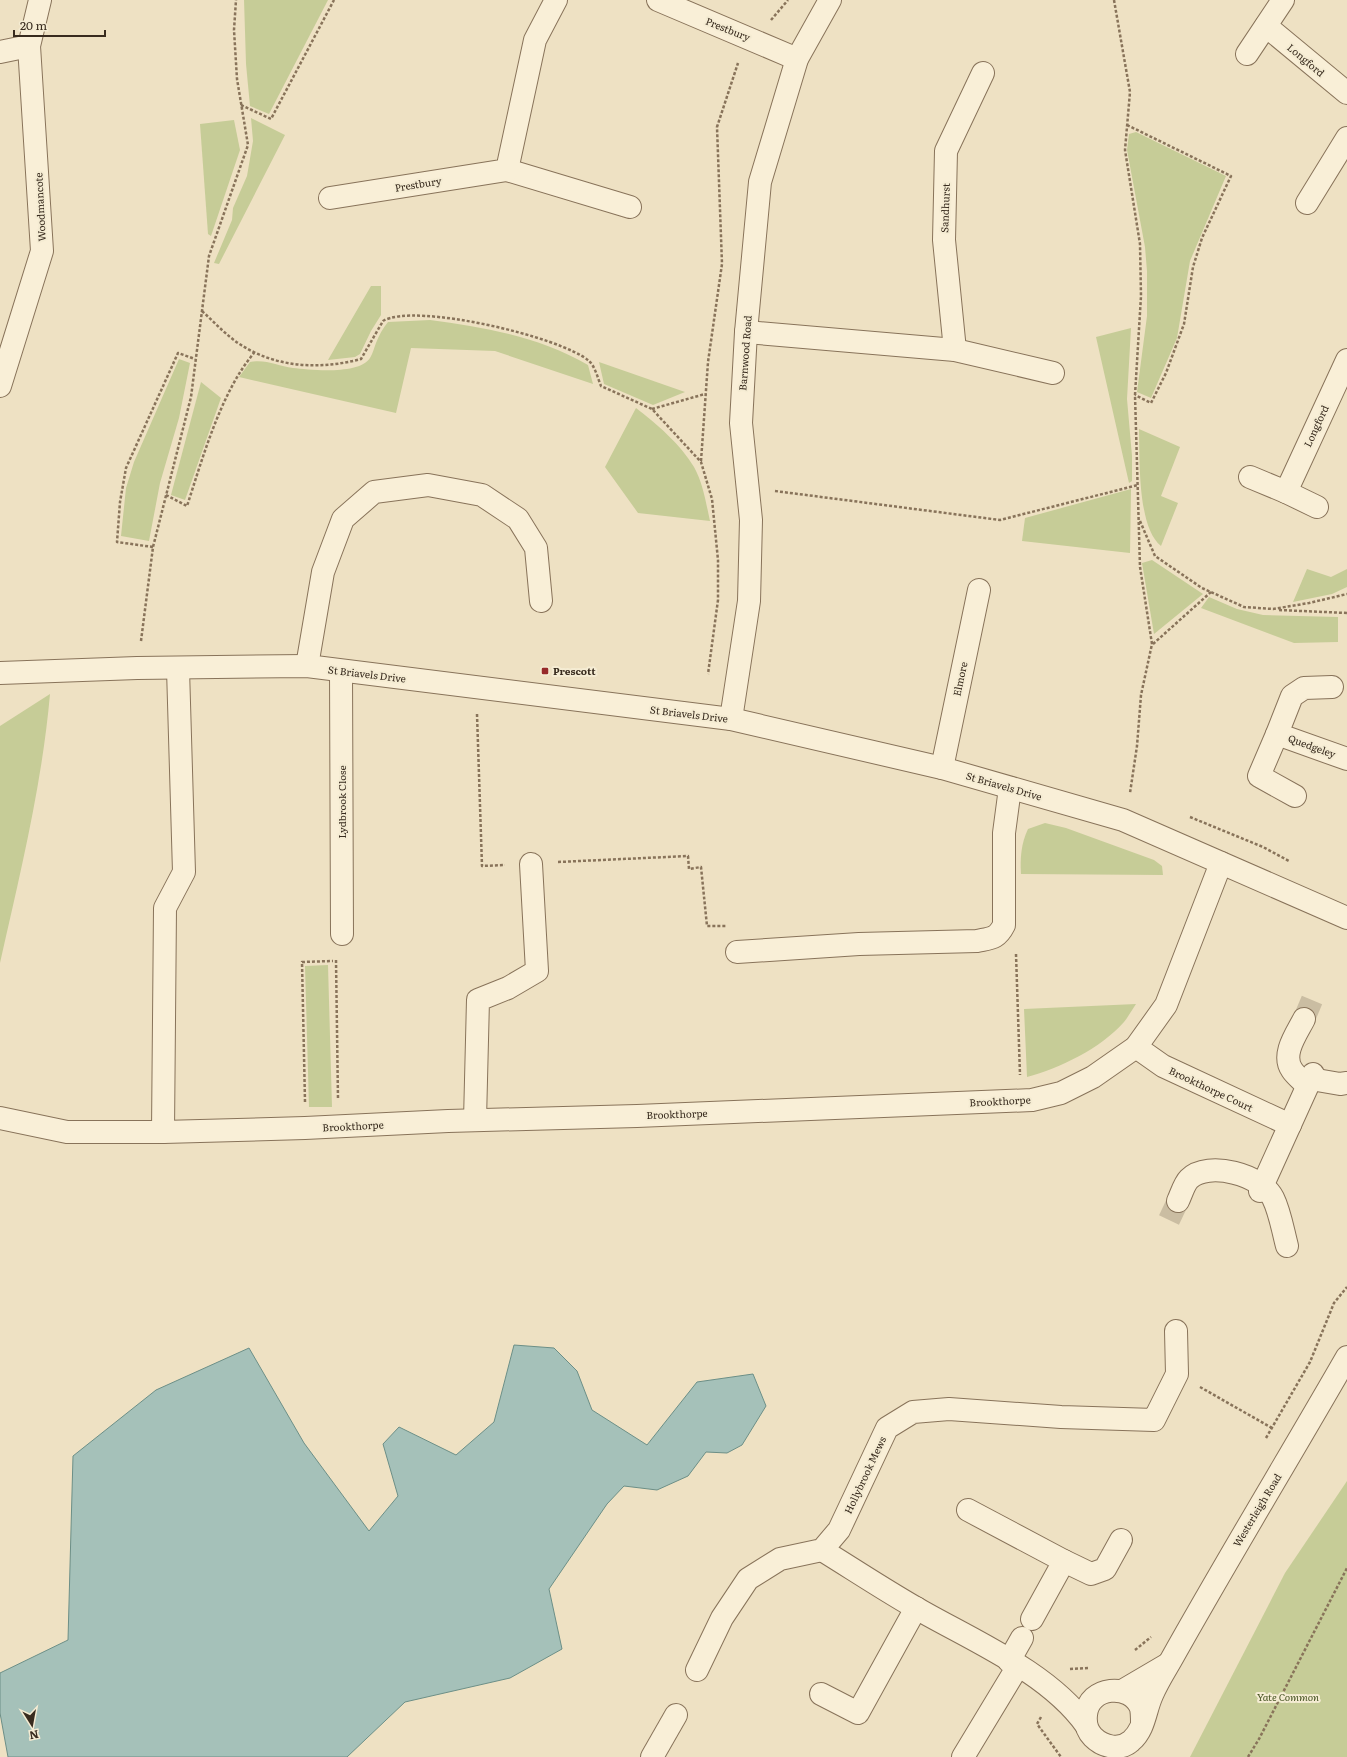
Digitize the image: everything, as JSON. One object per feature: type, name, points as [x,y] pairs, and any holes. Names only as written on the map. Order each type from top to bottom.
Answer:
[{"type":"street","name":"Woodmancote","points":[[0,386],[42,251],[29,46],[40,0]]},
{"type":"street","points":[[507,170],[535,40],[556,0]]},
{"type":"street","name":"Prestbury","points":[[658,0],[746,36],[797,59]]},
{"type":"street","name":"Barnwood Road","points":[[731,719],[749,600],[751,520],[741,423],[746,332],[760,182],[797,59],[830,0]]},
{"type":"street","points":[[1247,54],[1283,0]]},
{"type":"street","name":"Longford","points":[[1266,26],[1347,93]]},
{"type":"street","points":[[0,52],[29,46]]},
{"type":"street","name":"Sandhurst","points":[[955,350],[944,240],[946,151],[983,73]]},
{"type":"street","points":[[1307,203],[1347,138]]},
{"type":"street","name":"Prestbury","points":[[330,198],[507,170],[630,207]]},
{"type":"street","points":[[746,332],[955,350],[1053,374]]},
{"type":"street","name":"Longford","points":[[1286,492],[1347,360]]},
{"type":"street","points":[[1250,477],[1318,507]]},
{"type":"street","points":[[307,666],[323,572],[343,519],[374,492],[428,484],[482,495],[518,519],[536,548],[541,601]]},
{"type":"street","name":"Elmore","points":[[942,768],[979,590]]},
{"type":"street","name":"St Briavels Drive","points":[[0,673],[137,668],[178,669],[307,666],[731,719],[942,768],[1123,820],[1347,918]]},
{"type":"street","points":[[163,1132],[165,908],[184,872],[178,669]]},
{"type":"street","name":"Lydbrook Close","points":[[340,671],[342,934]]},
{"type":"street","name":"Quedgeley","points":[[1295,796],[1259,776],[1292,696],[1304,688],[1332,687]]},
{"type":"street","name":"Quedgeley","points":[[1277,734],[1347,759]]},
{"type":"street","points":[[737,952],[859,944],[977,941],[991,938],[999,934],[1004,925],[1004,833],[1010,788]]},
{"type":"street","name":"Brookthorpe","points":[[0,1118],[67,1132],[163,1132],[305,1128],[475,1120],[1032,1100],[1061,1093],[1093,1077],[1136,1047],[1166,1005],[1221,863]]},
{"type":"street","points":[[475,1120],[478,1000],[508,988],[537,971],[531,864]]},
{"type":"street","points":[[1304,1019],[1290,1048],[1287,1060],[1292,1070],[1310,1080],[1340,1084],[1347,1083]]},
{"type":"street","name":"Brookthorpe Court","points":[[1136,1047],[1163,1066],[1290,1125]]},
{"type":"street","points":[[1261,1187],[1310,1080]]},
{"type":"street","points":[[1178,1201],[1188,1180],[1198,1173],[1224,1170],[1261,1187],[1273,1198],[1287,1246]]},
{"type":"street","points":[[1176,1331],[1177,1374]]},
{"type":"street","name":"Westerleigh Road","points":[[1127,1757],[1141,1728],[1152,1695],[1169,1663],[1222,1569],[1298,1443],[1347,1357]]},
{"type":"street","name":"Hollybrook Mews","points":[[822,1550],[839,1530],[887,1428],[913,1412],[948,1409],[1061,1417],[1154,1420],[1177,1374]]},
{"type":"street","points":[[968,1510],[1091,1574],[1105,1569],[1121,1540]]},
{"type":"street","points":[[697,1670],[722,1618],[748,1579],[780,1559],[822,1550],[916,1608],[1042,1680],[1074,1691],[1116,1691],[1131,1696],[1138,1703],[1141,1710],[1141,1728],[1130,1742],[1121,1746],[1111,1747],[1099,1743],[1075,1710],[1042,1680]]},
{"type":"street","points":[[963,1757],[1013,1663],[1027,1629],[1064,1561]]},
{"type":"street","points":[[821,1694],[858,1713],[916,1608]]},
{"type":"street","name":"Westerleigh Road","points":[[1097,1757],[1088,1729],[1086,1714],[1089,1705],[1095,1697],[1116,1691],[1169,1663]]},
{"type":"street","points":[[652,1757],[676,1715]]},
{"type":"path","points":[[137,668],[154,547],[191,397],[209,256],[248,146],[241,105],[234,30],[236,0]]},
{"type":"path","points":[[241,105],[271,119],[334,0]]},
{"type":"path","points":[[1114,0],[1130,92],[1125,150],[1140,244],[1141,296],[1135,395],[1140,520],[1140,567],[1152,644],[1141,695],[1137,746],[1130,794],[1123,820]]},
{"type":"path","points":[[736,687],[708,678],[718,600],[718,560],[712,499],[701,462],[705,394],[722,264],[717,127],[746,36]]},
{"type":"path","points":[[1127,124],[1231,176],[1202,238],[1193,267],[1184,324],[1166,373],[1151,403],[1135,395]]},
{"type":"path","points":[[202,311],[237,342],[254,353],[278,361],[308,366],[342,364],[361,359],[383,321],[388,318],[398,316],[421,316],[462,320],[514,330],[565,348],[590,362],[601,386],[652,410],[701,462]]},
{"type":"path","points":[[154,547],[117,542],[120,502],[126,468],[178,353],[196,359]]},
{"type":"path","points":[[166,495],[187,506],[204,453],[221,412],[242,367],[254,353]]},
{"type":"path","points":[[652,410],[705,394]]},
{"type":"path","points":[[748,487],[1000,520],[1138,485]]},
{"type":"path","points":[[1140,520],[1155,556],[1202,588],[1244,607],[1347,613]]},
{"type":"path","points":[[1152,644],[1211,592]]},
{"type":"path","points":[[1273,609],[1347,594]]},
{"type":"path","points":[[476,687],[482,866],[688,856],[689,868],[701,867],[707,926],[738,926],[737,952]]},
{"type":"path","points":[[338,1126],[336,960],[342,934]]},
{"type":"path","points":[[999,934],[1017,955],[1020,1101]]},
{"type":"path","points":[[305,1128],[302,962],[336,960]]},
{"type":"path","points":[[1264,1441],[1310,1362],[1334,1303],[1347,1287]]},
{"type":"path","points":[[1177,1374],[1298,1443]]},
{"type":"path","points":[[1248,1757],[1259,1739],[1347,1568]]},
{"type":"path","points":[[1130,1654],[1153,1636]]},
{"type":"path","points":[[1068,1669],[1090,1668]]},
{"type":"path","points":[[1044,1711],[1037,1724],[1061,1757]]},
{"type":"green space","points":[[244,0],[328,0],[269,114],[250,106],[246,64]]},
{"type":"green space","points":[[251,118],[285,135],[219,264],[214,263],[232,220],[233,208],[247,176],[253,141]]},
{"type":"green space","points":[[234,120],[240,150],[211,236],[208,234],[200,124]]},
{"type":"green space","points":[[1136,132],[1226,176],[1190,261],[1177,338],[1151,398],[1137,392],[1147,316],[1147,271],[1145,247],[1127,150],[1129,134]]},
{"type":"green space","points":[[371,286],[381,286],[381,315],[371,331],[360,354],[355,357],[328,360]]},
{"type":"green space","points":[[430,320],[491,330],[531,340],[551,347],[588,365],[593,384],[495,351],[411,348],[396,413],[239,377],[250,362],[256,361],[311,370],[334,370],[356,367],[370,358],[380,334],[388,322]]},
{"type":"green space","points":[[1131,328],[1127,399],[1132,456],[1132,481],[1129,483],[1096,337]]},
{"type":"green space","points":[[179,359],[190,363],[179,418],[160,483],[149,541],[121,536],[126,488],[134,462]]},
{"type":"green space","points":[[599,362],[685,392],[653,405],[604,384]]},
{"type":"green space","points":[[201,382],[221,398],[185,500],[171,495]]},
{"type":"green space","points":[[636,408],[668,435],[689,459],[702,486],[710,521],[638,513],[605,467]]},
{"type":"green space","points":[[1139,429],[1180,447],[1161,496],[1178,503],[1161,546],[1153,537],[1144,508],[1141,491]]},
{"type":"green space","points":[[1131,489],[1130,553],[1022,541],[1025,518]]},
{"type":"green space","points":[[1152,560],[1203,594],[1154,634],[1142,563]]},
{"type":"green space","points":[[1307,569],[1331,577],[1347,569],[1347,587],[1332,594],[1293,602]]},
{"type":"green space","points":[[1209,597],[1237,609],[1263,615],[1338,617],[1338,642],[1294,643],[1201,608]]},
{"type":"green space","points":[[50,694],[42,762],[36,796],[0,963],[0,726]]},
{"type":"green space","points":[[1045,823],[1066,828],[1154,860],[1162,866],[1163,875],[1021,874],[1022,851],[1028,829]]},
{"type":"green space","points":[[328,965],[332,1107],[309,1107],[305,966]]},
{"type":"green space","points":[[1136,1004],[1124,1022],[1103,1041],[1066,1063],[1027,1077],[1024,1009]]},
{"type":"green space","name":"Yate Common","points":[[1347,1481],[1347,1757],[1190,1757],[1285,1573]]},
{"type":"water","points":[[514,1345],[554,1348],[577,1371],[592,1410],[647,1445],[697,1382],[753,1374],[766,1406],[742,1445],[727,1453],[706,1452],[688,1476],[657,1490],[624,1486],[607,1504],[549,1589],[562,1649],[510,1678],[405,1702],[347,1757],[8,1757],[0,1713],[0,1673],[68,1640],[73,1456],[156,1390],[249,1348],[304,1443],[369,1531],[398,1496],[383,1444],[399,1427],[456,1455],[494,1422]]},
{"type":"tunnel","points":[[1304,1019],[1312,1000]]},
{"type":"tunnel","points":[[1169,1220],[1178,1201]]},
{"type":"place","name":"Prescott","points":[[545,671]]}]
